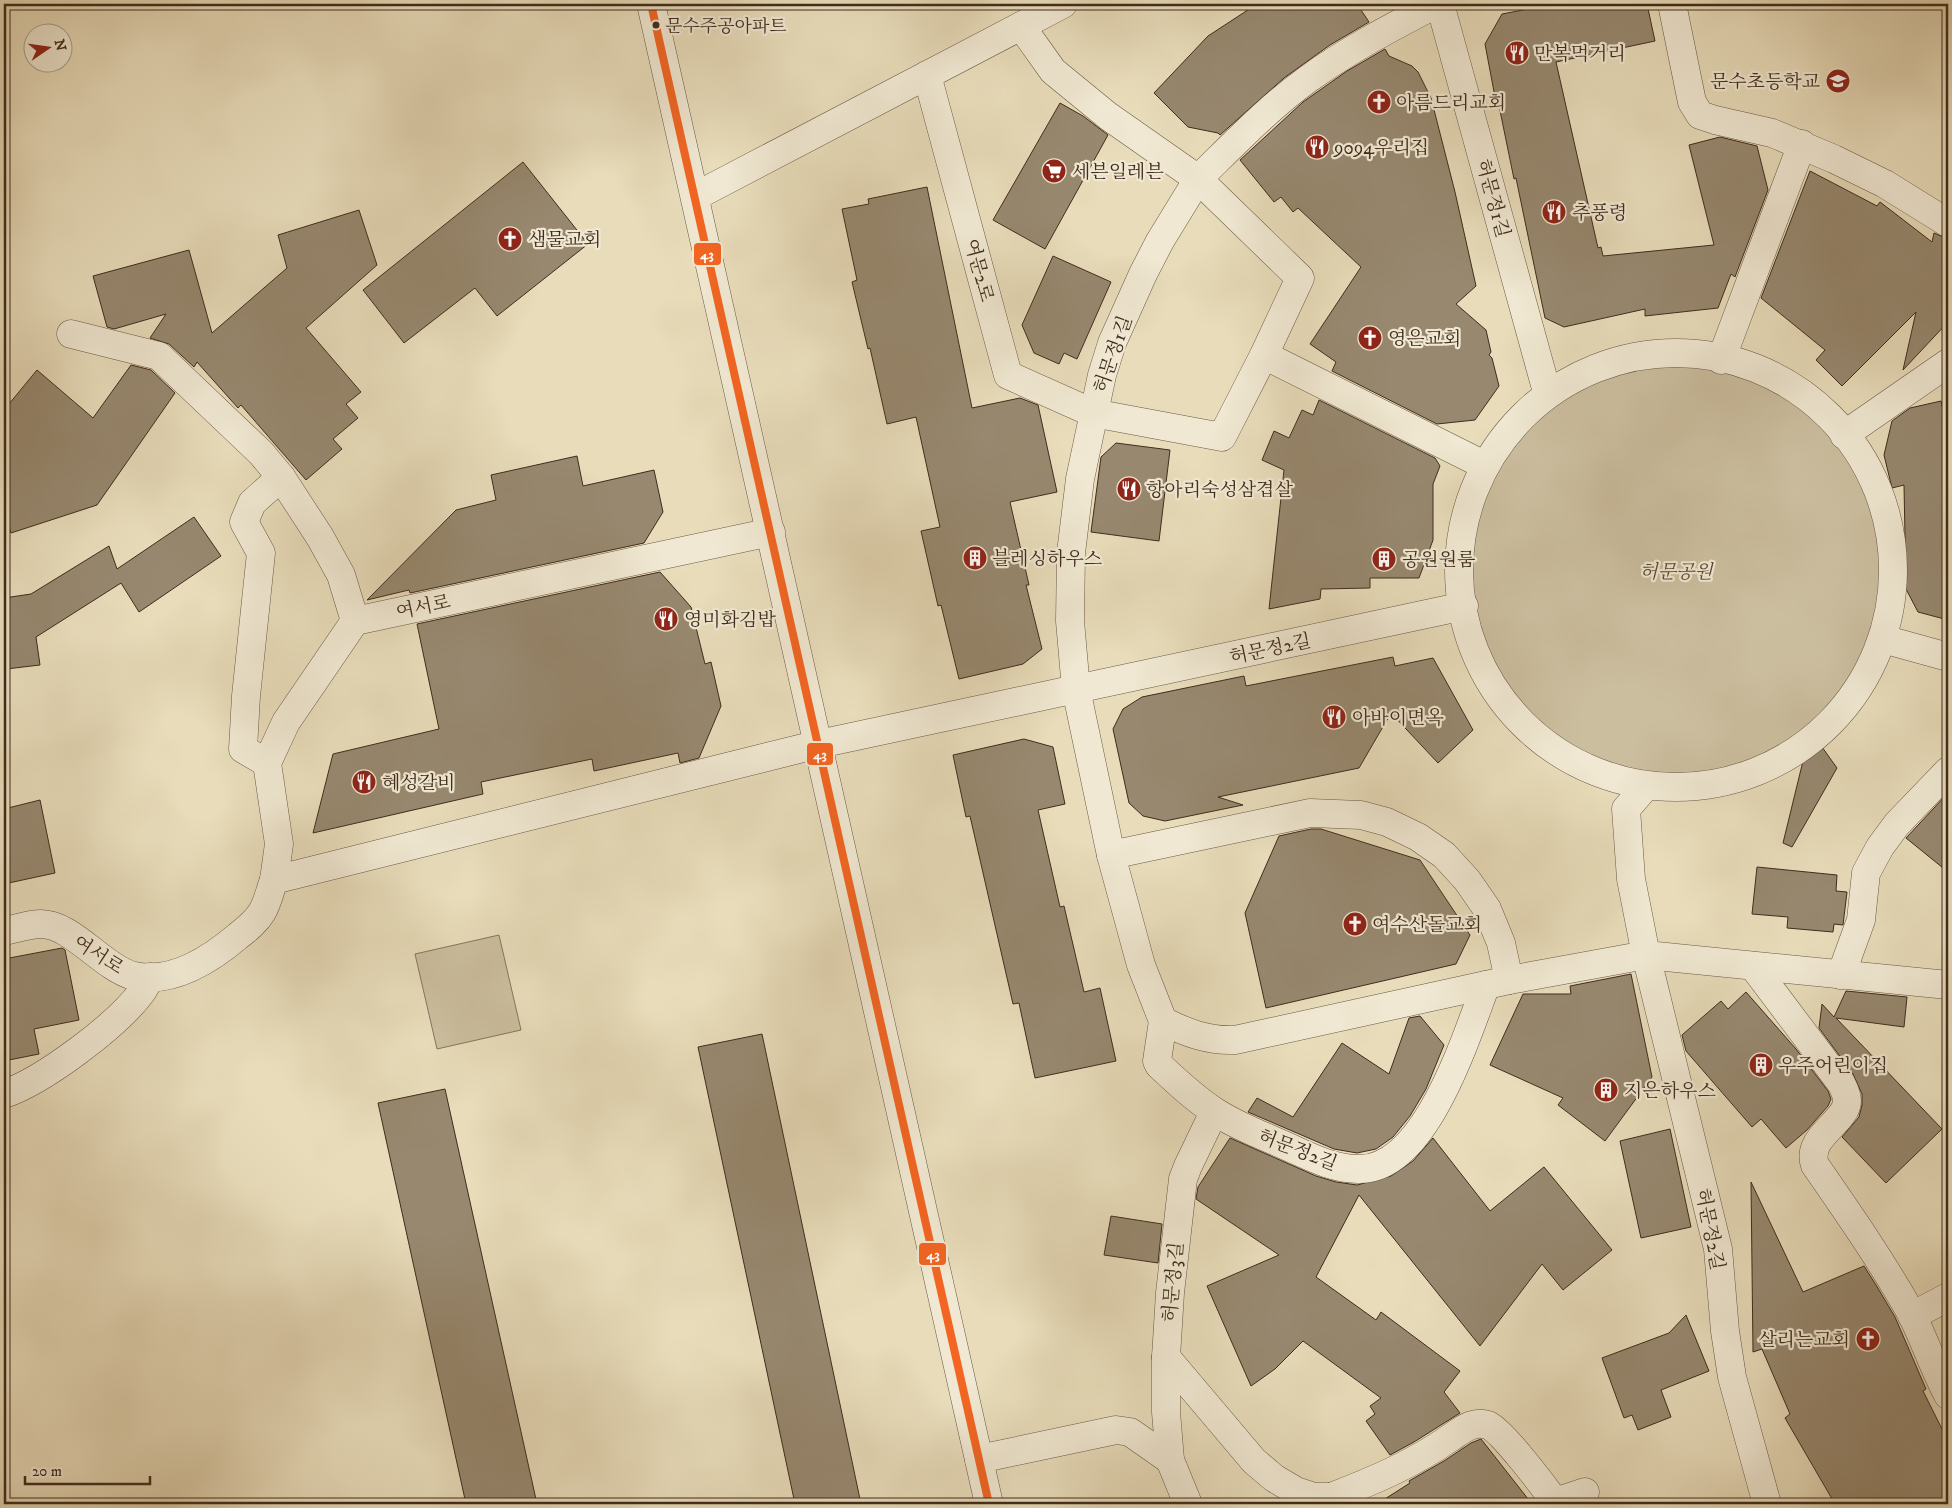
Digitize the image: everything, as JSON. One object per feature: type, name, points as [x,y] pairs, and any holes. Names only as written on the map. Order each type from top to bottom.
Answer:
[{"type":"street","points":[[651,4],[696,196],[989,1504]]},
{"type":"street","points":[[696,196],[1063,4]]},
{"type":"street","name":"허문정1길","points":[[1021,26],[1053,71],[1108,116],[1198,179],[1300,278],[1264,355],[1222,437],[1093,413],[1102,375],[1126,311],[1160,241],[1198,179],[1263,116],[1306,80],[1347,52],[1436,4]]},
{"type":"street","name":"허문정1길","points":[[1440,4],[1547,392]]},
{"type":"street","points":[[1672,4],[1692,102],[1700,115],[1772,133],[1802,144],[1885,184],[1948,223]]},
{"type":"street","name":"여문2로","points":[[927,75],[1008,375],[1093,413]]},
{"type":"street","points":[[1721,360],[1802,144]]},
{"type":"street","points":[[71,334],[159,356],[248,440],[281,477],[320,537],[341,574],[355,621],[286,722],[267,763],[243,749],[246,696],[261,553],[244,522],[252,503],[281,477]]},
{"type":"street","points":[[1690,353],[1721,360],[1755,367],[1812,400],[1857,450],[1885,509],[1894,574],[1883,638],[1862,684],[1831,724],[1791,756],[1746,777],[1737,779],[1696,787],[1646,786],[1591,770],[1542,741],[1502,699],[1475,649],[1464,606],[1461,593],[1462,541],[1475,490],[1484,465],[1508,425],[1528,406],[1547,392],[1582,372],[1625,359],[1690,353]]},
{"type":"street","points":[[1264,355],[1484,465]]},
{"type":"street","points":[[1844,435],[1948,363]]},
{"type":"street","points":[[1093,413],[1080,479],[1071,553],[1070,621],[1076,689],[1111,855],[1141,966],[1163,1021],[1181,1030],[1208,1039],[1235,1040],[1498,982],[1646,955],[1948,985]]},
{"type":"street","name":"여서로","points":[[355,621],[771,532]]},
{"type":"street","name":"허문정2길","points":[[819,744],[1464,606]]},
{"type":"street","points":[[1883,638],[1948,657]]},
{"type":"street","points":[[274,880],[819,744]]},
{"type":"street","name":"여서로","points":[[4,931],[41,924],[55,926],[117,968],[133,976],[151,977],[180,971],[208,959],[251,925],[262,912],[274,880],[279,844],[267,763]]},
{"type":"street","points":[[1841,975],[1861,920],[1866,873],[1880,847],[1897,824],[1948,771]]},
{"type":"street","name":"허문정2길","points":[[1646,786],[1626,809],[1631,879],[1646,955],[1718,1248],[1725,1331],[1732,1377],[1767,1504]]},
{"type":"street","points":[[1111,855],[1310,813],[1361,815],[1386,822],[1418,837],[1444,855],[1467,880],[1487,909],[1501,944],[1498,982]]},
{"type":"street","points":[[1753,966],[1841,1083],[1846,1094],[1846,1107],[1814,1148],[1813,1159],[1815,1165],[1863,1234],[1912,1316],[1938,1378],[1948,1395]]},
{"type":"street","points":[[4,1094],[43,1074],[83,1046],[127,1009],[141,993],[151,977]]},
{"type":"street","name":"허문정2길","points":[[1163,1021],[1157,1061],[1159,1065],[1214,1112],[1322,1162],[1356,1169],[1367,1169],[1383,1163],[1396,1155],[1409,1143],[1430,1115],[1498,982]]},
{"type":"street","name":"허문정3길","points":[[1188,1504],[1170,1460],[1166,1412],[1166,1357],[1170,1294],[1183,1180],[1214,1112]]},
{"type":"street","points":[[1912,1316],[1948,1297]]},
{"type":"street","points":[[1166,1357],[1254,1461],[1274,1478],[1296,1491],[1314,1497],[1334,1501],[1428,1454],[1469,1425],[1479,1423],[1490,1425],[1525,1463],[1555,1502],[1585,1492]]},
{"type":"street","points":[[979,1458],[1116,1430],[1130,1432],[1170,1460]]},
{"type":"green space","name":"허문공원","points":[[1676,360],[1717,365],[1757,377],[1793,396],[1825,422],[1851,454],[1870,490],[1882,530],[1887,571],[1882,612],[1870,652],[1851,688],[1825,720],[1793,746],[1757,765],[1717,777],[1676,782],[1635,777],[1595,765],[1559,746],[1527,720],[1501,688],[1482,652],[1470,612],[1465,571],[1470,530],[1482,490],[1501,454],[1527,422],[1559,396],[1595,377],[1635,365]]},
{"type":"green space","points":[[499,935],[521,1030],[437,1049],[415,954]]},
{"type":"building","points":[[1257,4],[1357,4],[1369,22],[1330,45],[1284,78],[1220,135],[1188,127],[1154,93],[1208,36]]},
{"type":"building","points":[[1554,4],[1647,4],[1655,41],[1556,62],[1598,248],[1601,247],[1603,256],[1714,245],[1689,145],[1720,137],[1757,146],[1768,190],[1735,277],[1731,274],[1718,308],[1645,316],[1645,309],[1564,327],[1545,318],[1516,178],[1514,179],[1485,44],[1502,14]]},
{"type":"building","points":[[1385,49],[1389,56],[1412,66],[1418,72],[1431,98],[1455,192],[1476,286],[1456,304],[1486,330],[1491,352],[1489,355],[1492,358],[1499,386],[1475,420],[1437,424],[1332,371],[1336,362],[1310,344],[1361,267],[1298,208],[1293,212],[1281,197],[1274,202],[1240,160],[1303,102],[1347,71]]},
{"type":"building","points":[[1060,103],[1083,116],[1108,135],[1045,249],[993,220]]},
{"type":"building","name":"샘물교회","points":[[523,162],[588,244],[497,316],[475,288],[404,343],[363,290]]},
{"type":"building","points":[[1810,171],[1877,206],[1880,202],[1932,242],[1934,233],[1948,239],[1948,322],[1903,370],[1916,312],[1842,386],[1816,360],[1825,350],[1761,298]]},
{"type":"building","points":[[927,187],[972,408],[1020,398],[1038,405],[1057,492],[1010,502],[1029,585],[1026,585],[1042,649],[1023,664],[959,679],[941,605],[938,606],[921,531],[940,527],[916,417],[887,424],[870,348],[868,349],[852,282],[857,280],[842,209],[869,204],[868,199]]},
{"type":"building","points":[[359,210],[377,265],[306,328],[361,392],[346,404],[358,418],[333,439],[342,449],[306,480],[241,405],[238,408],[197,362],[194,367],[169,344],[150,338],[166,314],[114,329],[107,327],[93,276],[189,250],[212,333],[287,268],[278,235]]},
{"type":"building","points":[[1053,256],[1111,282],[1077,359],[1064,353],[1059,364],[1034,353],[1022,325]]},
{"type":"building","points":[[131,365],[151,370],[175,393],[97,505],[11,533],[4,512],[4,410],[37,370],[93,418]]},
{"type":"building","points":[[1319,400],[1435,458],[1440,466],[1433,484],[1433,540],[1419,578],[1370,578],[1370,588],[1321,589],[1320,599],[1269,609],[1284,470],[1262,460],[1274,431],[1289,438],[1302,410],[1313,415]]},
{"type":"building","points":[[1941,401],[1948,429],[1948,620],[1918,612],[1906,589],[1904,485],[1892,488],[1884,455],[1892,421],[1910,408]]},
{"type":"building","points":[[1116,443],[1170,450],[1159,541],[1091,532],[1101,457]]},
{"type":"building","points":[[577,456],[583,486],[654,470],[663,512],[644,543],[410,593],[409,590],[367,600],[456,510],[496,500],[491,475]]},
{"type":"building","points":[[194,517],[221,556],[139,612],[121,583],[36,637],[40,665],[6,669],[4,598],[31,594],[109,546],[117,569]]},
{"type":"building","points":[[660,572],[691,607],[705,664],[711,662],[721,706],[699,758],[680,763],[678,753],[594,771],[592,759],[481,782],[483,794],[313,833],[333,754],[439,729],[417,624]]},
{"type":"building","points":[[1393,657],[1395,666],[1433,658],[1473,730],[1438,763],[1391,713],[1359,768],[1218,797],[1243,805],[1165,821],[1143,816],[1129,803],[1113,729],[1123,709],[1142,697],[1244,676],[1246,686]]},
{"type":"building","points":[[1024,739],[1053,747],[1065,804],[1038,810],[1060,907],[1064,906],[1084,992],[1100,988],[1116,1061],[1035,1078],[1019,1003],[1013,1004],[970,816],[966,817],[953,755]]},
{"type":"building","points":[[1822,747],[1837,768],[1792,847],[1783,843],[1803,761]]},
{"type":"building","points":[[1948,793],[1948,872],[1906,838]]},
{"type":"building","points":[[40,800],[55,873],[4,884],[4,809]]},
{"type":"building","name":"여수산돌교회","points":[[1311,829],[1321,829],[1420,860],[1470,935],[1456,964],[1266,1008],[1245,913],[1279,836]]},
{"type":"building","points":[[1757,867],[1837,875],[1836,891],[1847,892],[1843,925],[1834,924],[1833,932],[1787,928],[1788,917],[1752,914]]},
{"type":"building","points":[[62,948],[65,950],[79,1020],[34,1029],[39,1054],[4,1061],[4,959]]},
{"type":"building","points":[[1631,974],[1652,1077],[1605,1141],[1558,1105],[1563,1098],[1490,1065],[1523,994],[1571,994],[1570,986]]},
{"type":"building","points":[[1846,991],[1907,997],[1904,1027],[1836,1018],[1942,1129],[1886,1183],[1842,1137],[1859,1117],[1862,1094],[1853,1074],[1819,1028],[1822,1004],[1834,1017]]},
{"type":"building","name":"우주어린이집","points":[[1746,992],[1796,1049],[1828,1091],[1831,1099],[1828,1106],[1807,1130],[1786,1148],[1761,1119],[1752,1127],[1686,1051],[1682,1035],[1721,1001],[1728,1009]]},
{"type":"building","points":[[1420,1016],[1444,1045],[1426,1089],[1410,1116],[1393,1137],[1376,1149],[1357,1153],[1334,1149],[1248,1112],[1257,1098],[1293,1117],[1342,1043],[1389,1074],[1409,1018]]},
{"type":"building","points":[[762,1034],[861,1504],[795,1504],[698,1047]]},
{"type":"building","points":[[445,1089],[537,1504],[466,1504],[378,1103]]},
{"type":"building","points":[[1670,1129],[1691,1227],[1641,1238],[1620,1141]]},
{"type":"building","points":[[1230,1138],[1316,1176],[1336,1182],[1357,1185],[1391,1176],[1413,1161],[1433,1138],[1490,1211],[1544,1167],[1612,1250],[1563,1290],[1542,1264],[1480,1346],[1359,1195],[1316,1277],[1376,1320],[1381,1312],[1460,1371],[1444,1392],[1460,1413],[1390,1455],[1366,1421],[1375,1414],[1370,1406],[1381,1398],[1303,1341],[1275,1369],[1251,1386],[1207,1286],[1279,1255],[1196,1199],[1198,1187]]},
{"type":"building","points":[[1751,1182],[1803,1292],[1864,1266],[1876,1285],[1895,1317],[1926,1389],[1923,1391],[1948,1441],[1948,1504],[1835,1504],[1785,1418],[1790,1414],[1762,1349],[1753,1352]]},
{"type":"building","points":[[1111,1216],[1162,1224],[1158,1263],[1104,1255]]},
{"type":"building","points":[[1686,1315],[1709,1371],[1661,1390],[1671,1417],[1638,1430],[1632,1415],[1624,1418],[1602,1358],[1669,1333]]},
{"type":"building","points":[[1481,1439],[1532,1504],[1377,1504],[1410,1483],[1409,1481],[1471,1443]]},
{"type":"transit line","name":"43","points":[[651,4],[989,1504]]},
{"type":"place","name":"문수주공아파트","points":[[656,25]]},
{"type":"place","name":"만복먹거리","points":[[1517,53]]},
{"type":"place","name":"문수초등학교","points":[[1838,81]]},
{"type":"place","name":"아름드리교회","points":[[1379,102]]},
{"type":"place","name":"9094우리집","points":[[1317,147]]},
{"type":"place","name":"세븐일레븐","points":[[1054,171]]},
{"type":"place","name":"추풍령","points":[[1554,212]]},
{"type":"place","name":"샘물교회","points":[[510,239]]},
{"type":"place","name":"영은교회","points":[[1370,338]]},
{"type":"place","name":"항아리숙성삼겹살","points":[[1129,489]]},
{"type":"place","name":"블레싱하우스","points":[[975,558]]},
{"type":"place","name":"공원원룸","points":[[1384,559]]},
{"type":"place","name":"영미화김밥","points":[[666,619]]},
{"type":"place","name":"아바이면옥","points":[[1334,717]]},
{"type":"place","name":"혜성갈비","points":[[364,782]]},
{"type":"place","name":"여수산돌교회","points":[[1355,924]]},
{"type":"place","name":"우주어린이집","points":[[1761,1065]]},
{"type":"place","name":"지은하우스","points":[[1606,1090]]},
{"type":"place","name":"살리는교회","points":[[1868,1339]]}]
